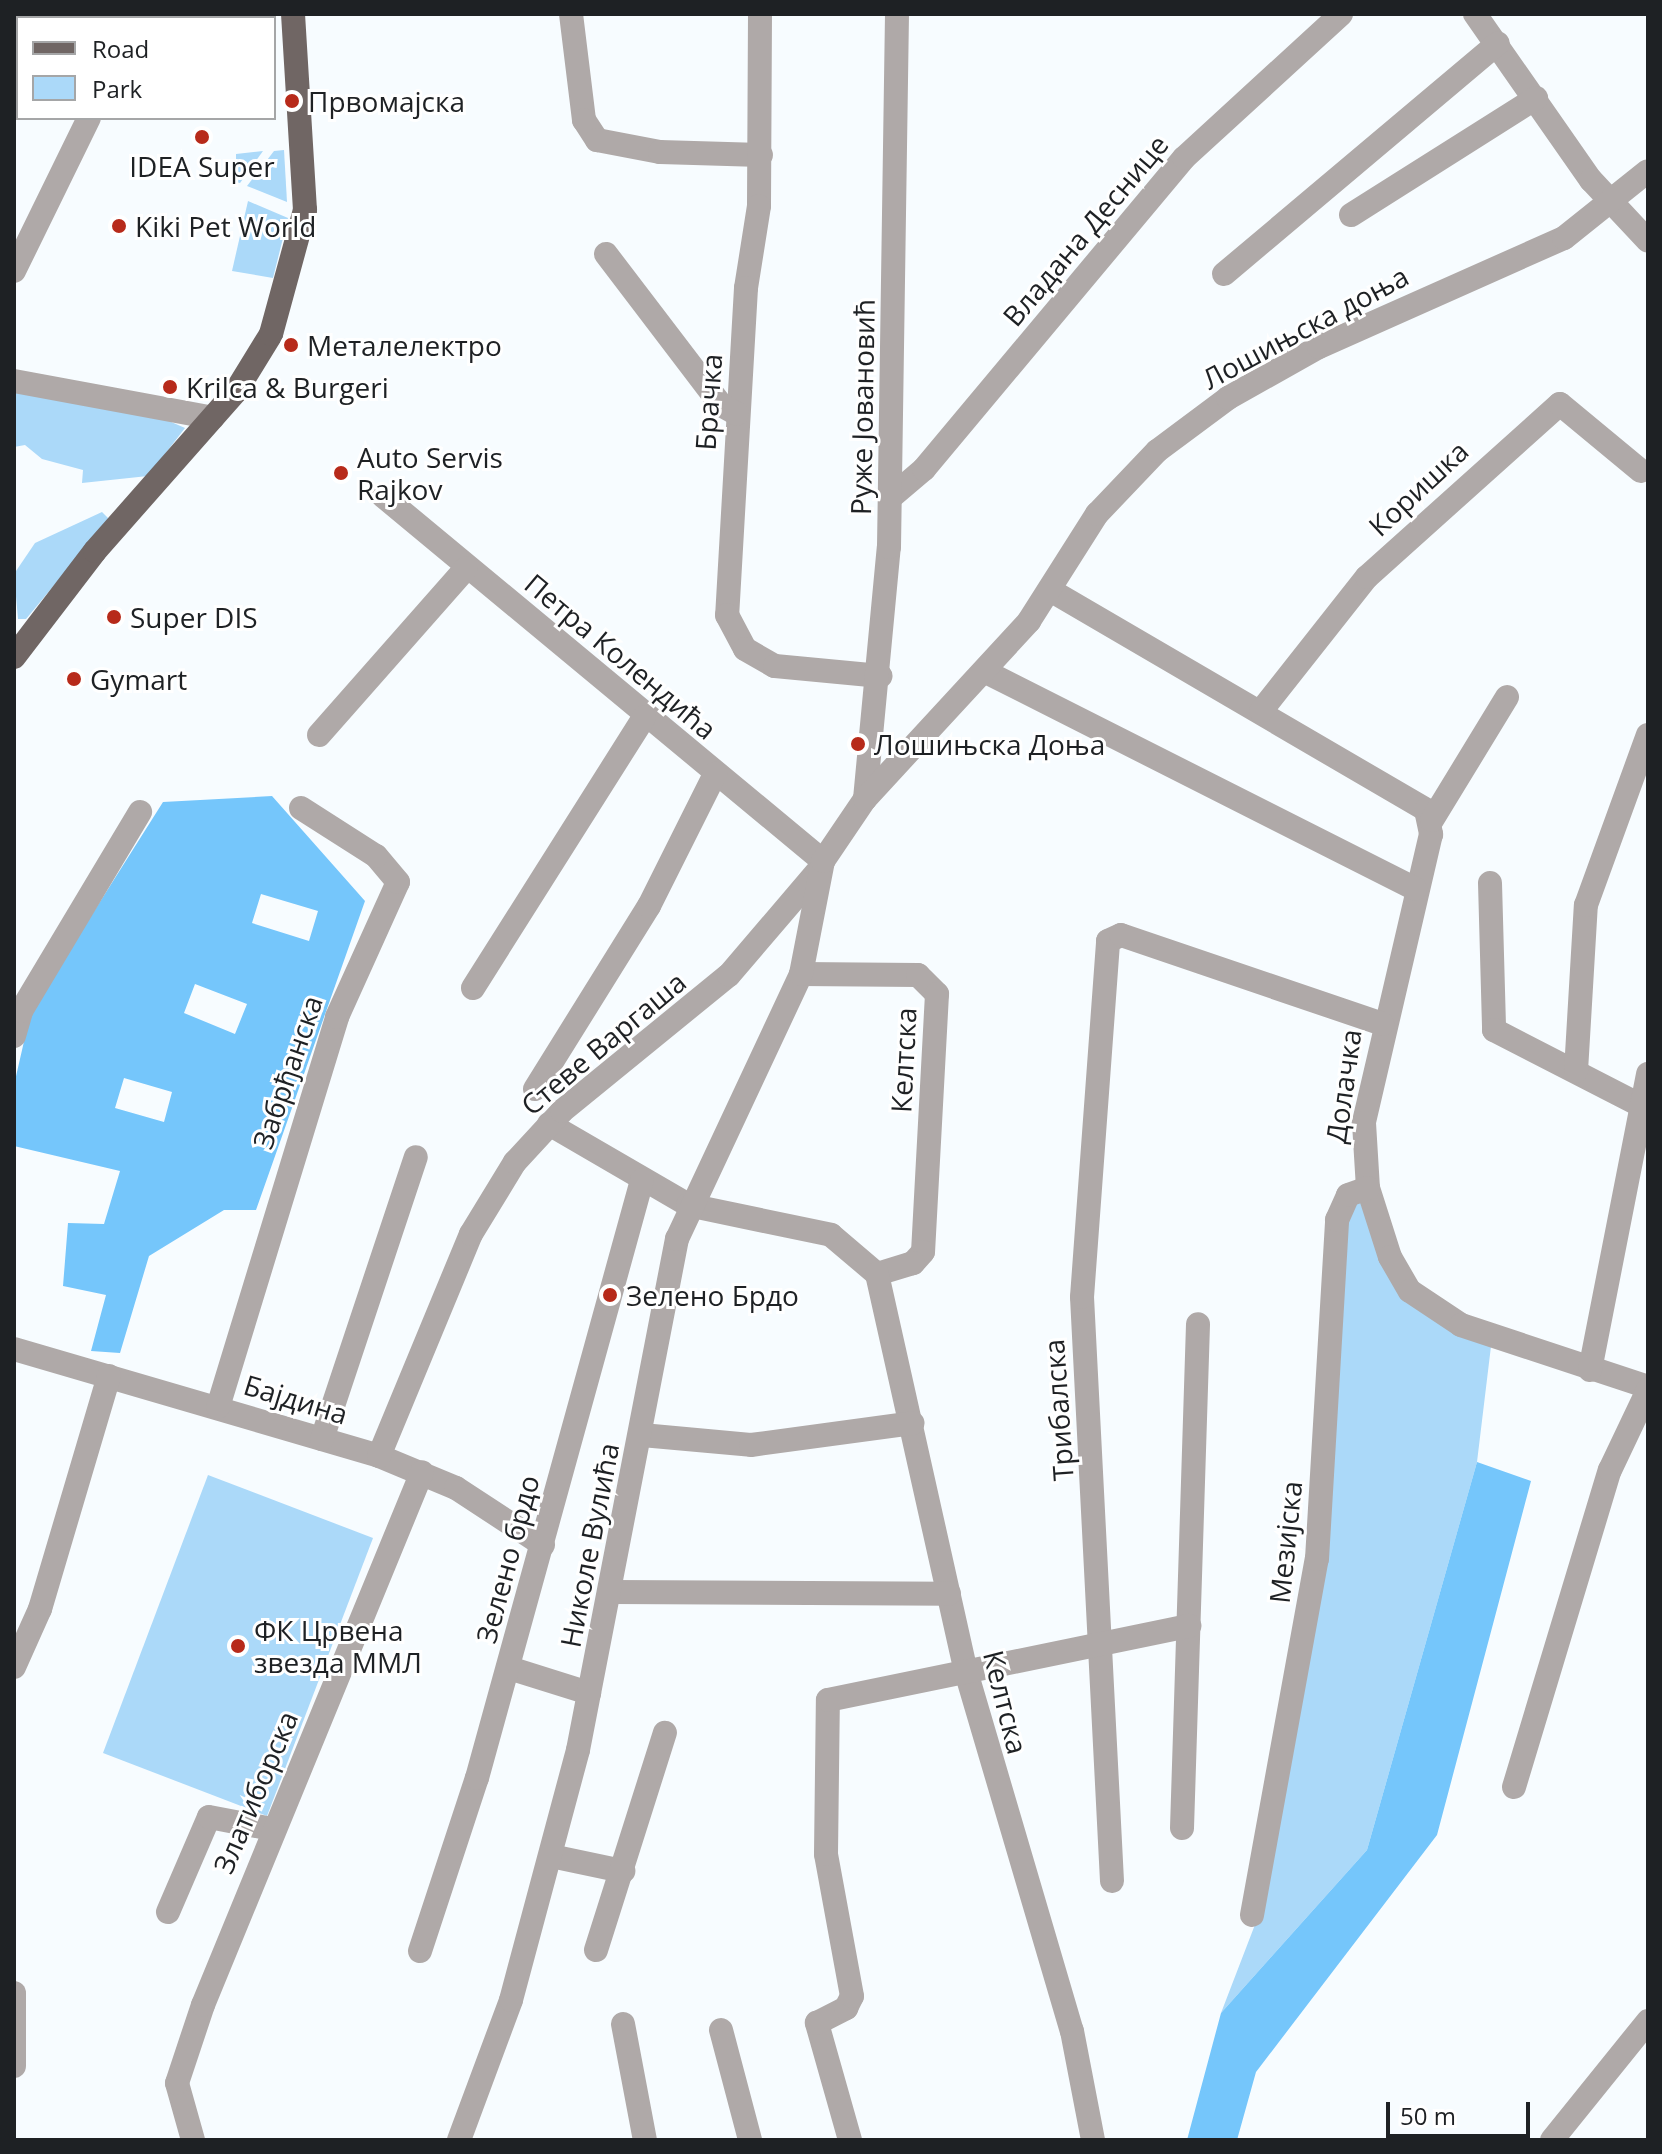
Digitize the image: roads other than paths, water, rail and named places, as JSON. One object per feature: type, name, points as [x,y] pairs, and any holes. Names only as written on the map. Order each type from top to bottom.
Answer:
[{"type":"main road","points":[[14,657],[95,551],[213,418],[265,347],[301,242],[305,180],[293,14]]},
{"type":"street","points":[[571,14],[584,120],[597,140],[660,152],[761,155]]},
{"type":"street","name":"Брачка","points":[[760,14],[761,155],[737,414],[725,601],[738,638],[775,666],[881,676]]},
{"type":"street","name":"Руже Јовановић","points":[[865,799],[881,676],[890,498],[897,14]]},
{"type":"street","name":"Владана Деснице","points":[[890,498],[924,469],[1184,158],[1341,14]]},
{"type":"street","points":[[1475,14],[1610,205],[1648,241]]},
{"type":"street","points":[[1224,274],[1498,43]]},
{"type":"street","points":[[1351,215],[1536,98]]},
{"type":"street","points":[[14,271],[89,123]]},
{"type":"street","name":"Лошињска доња","points":[[984,671],[1050,590],[1112,497],[1199,418],[1363,326],[1564,238],[1610,205],[1648,171]]},
{"type":"street","points":[[606,254],[721,405],[737,414]]},
{"type":"street","points":[[14,381],[213,418]]},
{"type":"street","name":"Коришка","points":[[1261,711],[1367,577],[1560,404],[1641,471]]},
{"type":"street","name":"Петра Колендића","points":[[383,496],[820,866]]},
{"type":"street","points":[[319,735],[466,568]]},
{"type":"street","points":[[1050,590],[1418,803],[1432,820]]},
{"type":"street","points":[[801,974],[820,866],[865,799],[984,671],[1415,889]]},
{"type":"street","name":"Долачка","points":[[1507,697],[1432,820],[1382,1024],[1364,1123],[1368,1188],[1390,1257],[1421,1302],[1492,1338],[1648,1389],[1610,1470],[1514,1787]]},
{"type":"street","points":[[473,988],[644,717]]},
{"type":"street","points":[[1576,1071],[1586,905],[1648,735]]},
{"type":"street","points":[[535,1089],[649,906],[715,774]]},
{"type":"street","name":"Забрђанска","points":[[218,1407],[337,1017],[398,882],[376,856],[301,808]]},
{"type":"street","points":[[14,1036],[21,1011],[140,812]]},
{"type":"street","name":"Стеве Варгаша","points":[[379,1456],[477,1221],[549,1124],[729,975],[820,866]]},
{"type":"street","points":[[1490,883],[1489,1020],[1501,1038],[1576,1071],[1646,1109]]},
{"type":"street","name":"Трибалска","points":[[1112,1881],[1104,1642],[1082,1297],[1112,937],[1382,1024]]},
{"type":"street","name":"Николе Вулића","points":[[459,2140],[511,2000],[551,1856],[613,1592],[642,1435],[665,1283],[688,1205],[801,974]]},
{"type":"street","name":"Келтска","points":[[801,974],[918,975],[937,994],[923,1252],[913,1263],[877,1274],[913,1423],[967,1675],[1072,2031],[1093,2140]]},
{"type":"street","points":[[1590,1370],[1646,1109],[1648,1074]]},
{"type":"street","points":[[549,1124],[688,1205],[816,1229],[859,1252],[877,1274]]},
{"type":"street","points":[[322,1439],[416,1157]]},
{"type":"street","name":"Зелено брдо","points":[[420,1951],[509,1668],[642,1180]]},
{"type":"street","name":"Мезијска","points":[[1252,1915],[1317,1559],[1337,1220],[1348,1195],[1368,1188]]},
{"type":"street","points":[[1182,1828],[1198,1324]]},
{"type":"street","name":"Бајдина","points":[[14,1350],[379,1456],[422,1472],[543,1545]]},
{"type":"street","points":[[14,1667],[40,1609],[109,1376]]},
{"type":"street","points":[[642,1435],[751,1445],[913,1423]]},
{"type":"street","name":"Златиборска","points":[[193,2140],[177,2083],[272,1829],[422,1472]]},
{"type":"street","points":[[613,1592],[949,1594]]},
{"type":"street","points":[[850,2140],[817,2023],[846,2008],[852,1996],[826,1854],[825,1706],[845,1693],[967,1675],[1104,1642],[1190,1626]]},
{"type":"street","points":[[509,1668],[589,1693]]},
{"type":"street","points":[[596,1950],[665,1733]]},
{"type":"street","points":[[168,1912],[209,1817],[272,1829]]},
{"type":"street","points":[[551,1856],[623,1871]]},
{"type":"street","points":[[14,1993],[14,2066]]},
{"type":"street","points":[[1552,2140],[1648,2021]]},
{"type":"street","points":[[623,2024],[645,2140]]},
{"type":"street","points":[[721,2030],[750,2140]]},
{"type":"place","name":"Првомајска","points":[[292,101]]},
{"type":"place","name":"IDEA Super","points":[[202,137]]},
{"type":"place","name":"Kiki Pet World","points":[[119,226]]},
{"type":"place","name":"Металелектро","points":[[291,345]]},
{"type":"place","name":"Krilca & Burgeri","points":[[170,387]]},
{"type":"place","name":"Auto Servis Rajkov","points":[[341,473]]},
{"type":"place","name":"Super DIS","points":[[114,617]]},
{"type":"place","name":"Gymart","points":[[74,679]]},
{"type":"place","name":"Лошињска Доња","points":[[858,744]]},
{"type":"place","name":"Зелено Брдо","points":[[610,1295]]},
{"type":"place","name":"ФК Црвена звезда ММЛ","points":[[238,1646]]}]
